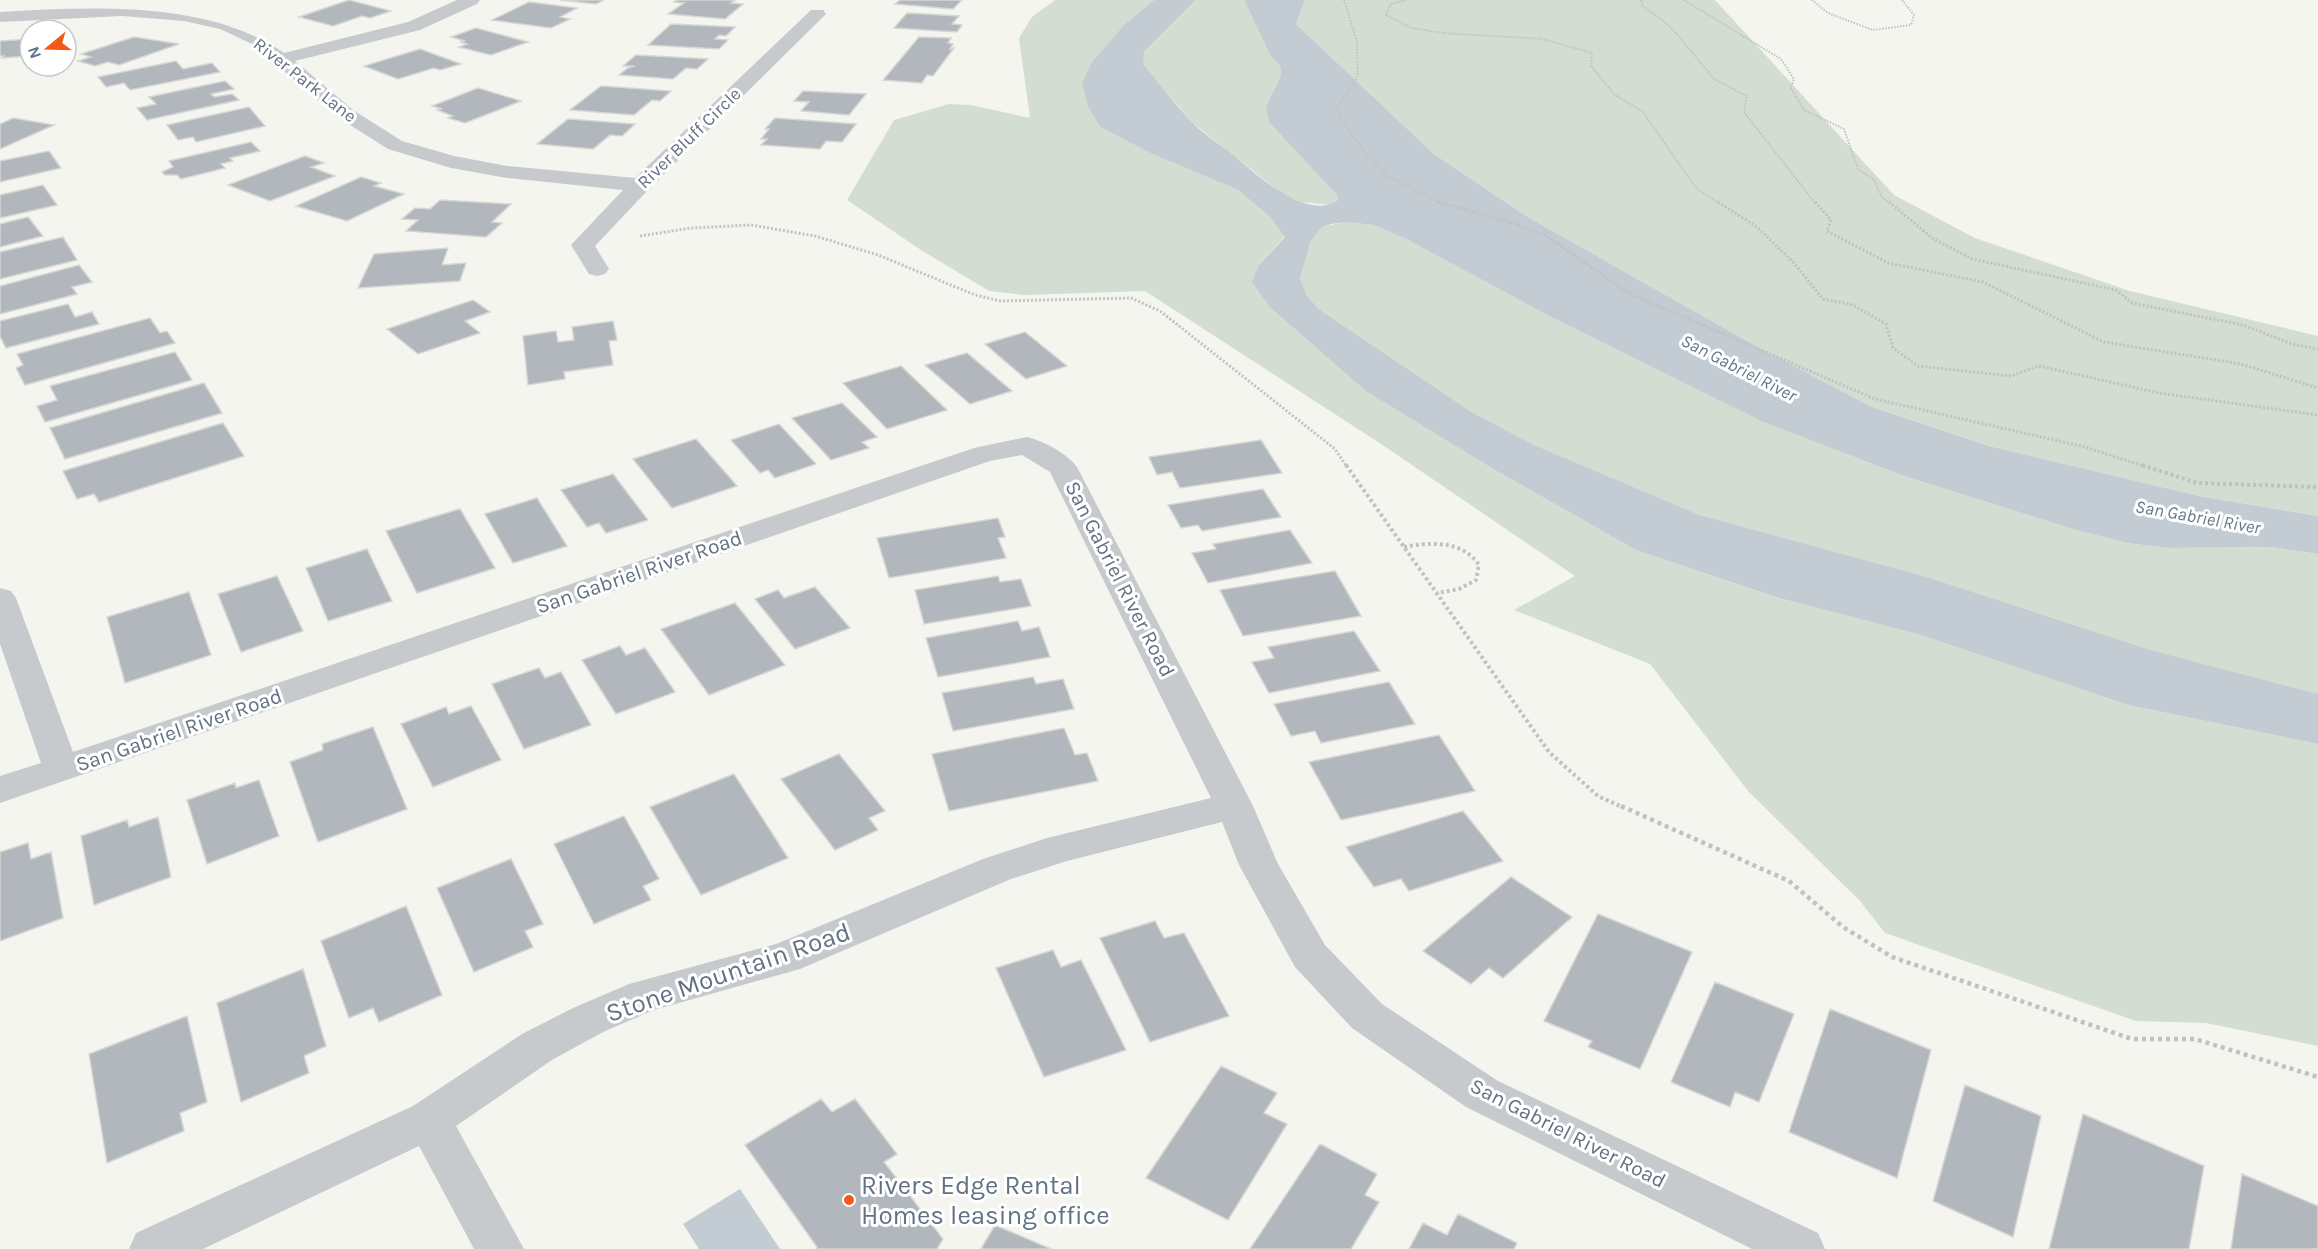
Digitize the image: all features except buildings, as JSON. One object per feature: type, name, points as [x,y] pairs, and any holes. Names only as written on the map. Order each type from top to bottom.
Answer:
[{"type":"street","points":[[282,59],[414,26],[471,0]]},
{"type":"street","name":"River Park Lane","points":[[0,17],[113,12],[184,16],[226,25],[258,40],[346,114],[395,145],[451,162],[507,172],[640,185]]},
{"type":"street","name":"River Bluff Circle","points":[[597,269],[583,245],[640,185],[817,14]]},
{"type":"street","name":"San Gabriel River Road","points":[[0,789],[62,770],[984,454],[1028,446],[1062,467],[1074,486],[1234,806],[1259,865],[1310,956],[1367,1017],[1482,1094],[1801,1249]]},
{"type":"street","points":[[0,598],[62,770]]},
{"type":"street","name":"Stone Mountain Road","points":[[153,1249],[429,1120],[537,1047],[588,1020],[644,996],[785,958],[997,869],[1061,848],[1234,806]]},
{"type":"street","points":[[429,1120],[500,1249]]},
{"type":"path","points":[[1344,0],[1357,42],[1358,76],[1335,110],[1362,149],[1389,177],[1436,202],[1510,222],[1545,236],[1628,293],[1875,399],[2085,447],[2197,483],[2318,487]]},
{"type":"path","points":[[1406,0],[1391,4],[1386,15],[1412,28],[1443,33],[1543,39],[1592,53],[1591,66],[1615,95],[1642,111],[1697,189],[1756,227],[1794,263],[1823,299],[1853,306],[1886,324],[1893,348],[1918,366],[2011,376],[2039,366],[2159,393],[2318,415]]},
{"type":"path","points":[[1641,0],[1643,6],[1671,27],[1714,79],[1747,96],[1744,112],[1781,155],[1787,168],[1809,198],[1831,220],[1827,231],[1888,263],[1983,282],[2104,342],[2241,364],[2318,388]]},
{"type":"path","points":[[1684,0],[1781,59],[1794,79],[1791,88],[1804,110],[1844,129],[1858,169],[1874,180],[1882,197],[1912,219],[1932,238],[1972,259],[2116,290],[2132,303],[2243,325],[2292,344],[2318,349]]},
{"type":"path","points":[[1812,0],[1828,13],[1874,30],[1911,25],[1914,15],[1902,0]]},
{"type":"path","points":[[631,238],[691,228],[751,225],[816,236],[878,255],[975,295],[999,301],[1131,298],[1160,311],[1335,449],[1549,752],[1598,796],[1789,881],[1843,927],[1892,957],[2132,1039],[2195,1039],[2318,1077]]},
{"type":"path","points":[[1404,547],[1418,544],[1444,544],[1469,551],[1479,565],[1476,580],[1459,589],[1437,593]]},
{"type":"shaded area","points":[[1055,0],[1154,0],[1125,24],[1082,83],[1087,105],[1100,127],[1150,153],[1238,190],[1270,217],[1285,236],[1259,265],[1502,474],[1636,550],[1779,598],[1921,635],[2128,705],[2318,744],[2318,1046],[2206,1023],[2136,1021],[1885,933],[1860,901],[1748,791],[1650,664],[1514,610],[1575,576],[1384,446],[1145,291],[1024,295],[989,291],[921,250],[847,200],[894,120],[949,104],[971,105],[1030,118],[1019,38],[1032,17]]},
{"type":"shaded area","points":[[1196,0],[1244,0],[1270,55],[1280,66],[1281,76],[1266,106],[1337,195],[1338,200],[1331,205],[1301,202],[1281,193],[1193,123],[1142,64],[1144,52]]},
{"type":"shaded area","points":[[1305,0],[1715,0],[1894,195],[1975,238],[2130,291],[2318,336],[2318,516],[2199,496],[1989,446],[1872,407],[1754,345],[1526,216],[1434,154],[1296,24]]},
{"type":"shaded area","points":[[1345,222],[1374,225],[1408,240],[1551,317],[1763,422],[1904,476],[2076,530],[2127,543],[2168,548],[2271,547],[2318,554],[2318,694],[2151,650],[1924,576],[1700,515],[1532,444],[1470,411],[1319,309],[1307,296],[1300,278],[1311,241],[1322,227]]},
{"type":"water","name":"San Gabriel River","points":[[1154,0],[1196,0],[1144,52],[1143,64],[1200,130],[1267,182],[1297,200],[1311,205],[1325,205],[1338,200],[1337,195],[1269,122],[1266,106],[1281,76],[1280,66],[1270,55],[1244,0],[1305,0],[1296,24],[1434,154],[1526,216],[1754,345],[1872,407],[1989,446],[2199,496],[2318,516],[2318,554],[2271,547],[2168,548],[2127,543],[2076,530],[1904,476],[1763,422],[1551,317],[1408,240],[1374,225],[1345,222],[1322,227],[1311,241],[1300,278],[1307,296],[1319,309],[1470,411],[1532,444],[1700,515],[1924,576],[2151,650],[2318,694],[2318,744],[2128,705],[1921,635],[1779,598],[1636,550],[1502,474],[1366,391],[1270,307],[1252,282],[1259,265],[1285,237],[1270,217],[1238,190],[1150,153],[1100,127],[1087,105],[1082,83],[1092,62],[1125,24]]},
{"type":"water","points":[[740,1189],[780,1249],[699,1249],[683,1224]]},
{"type":"place","name":"Rivers Edge Rental Homes leasing office","points":[[849,1200]]}]
